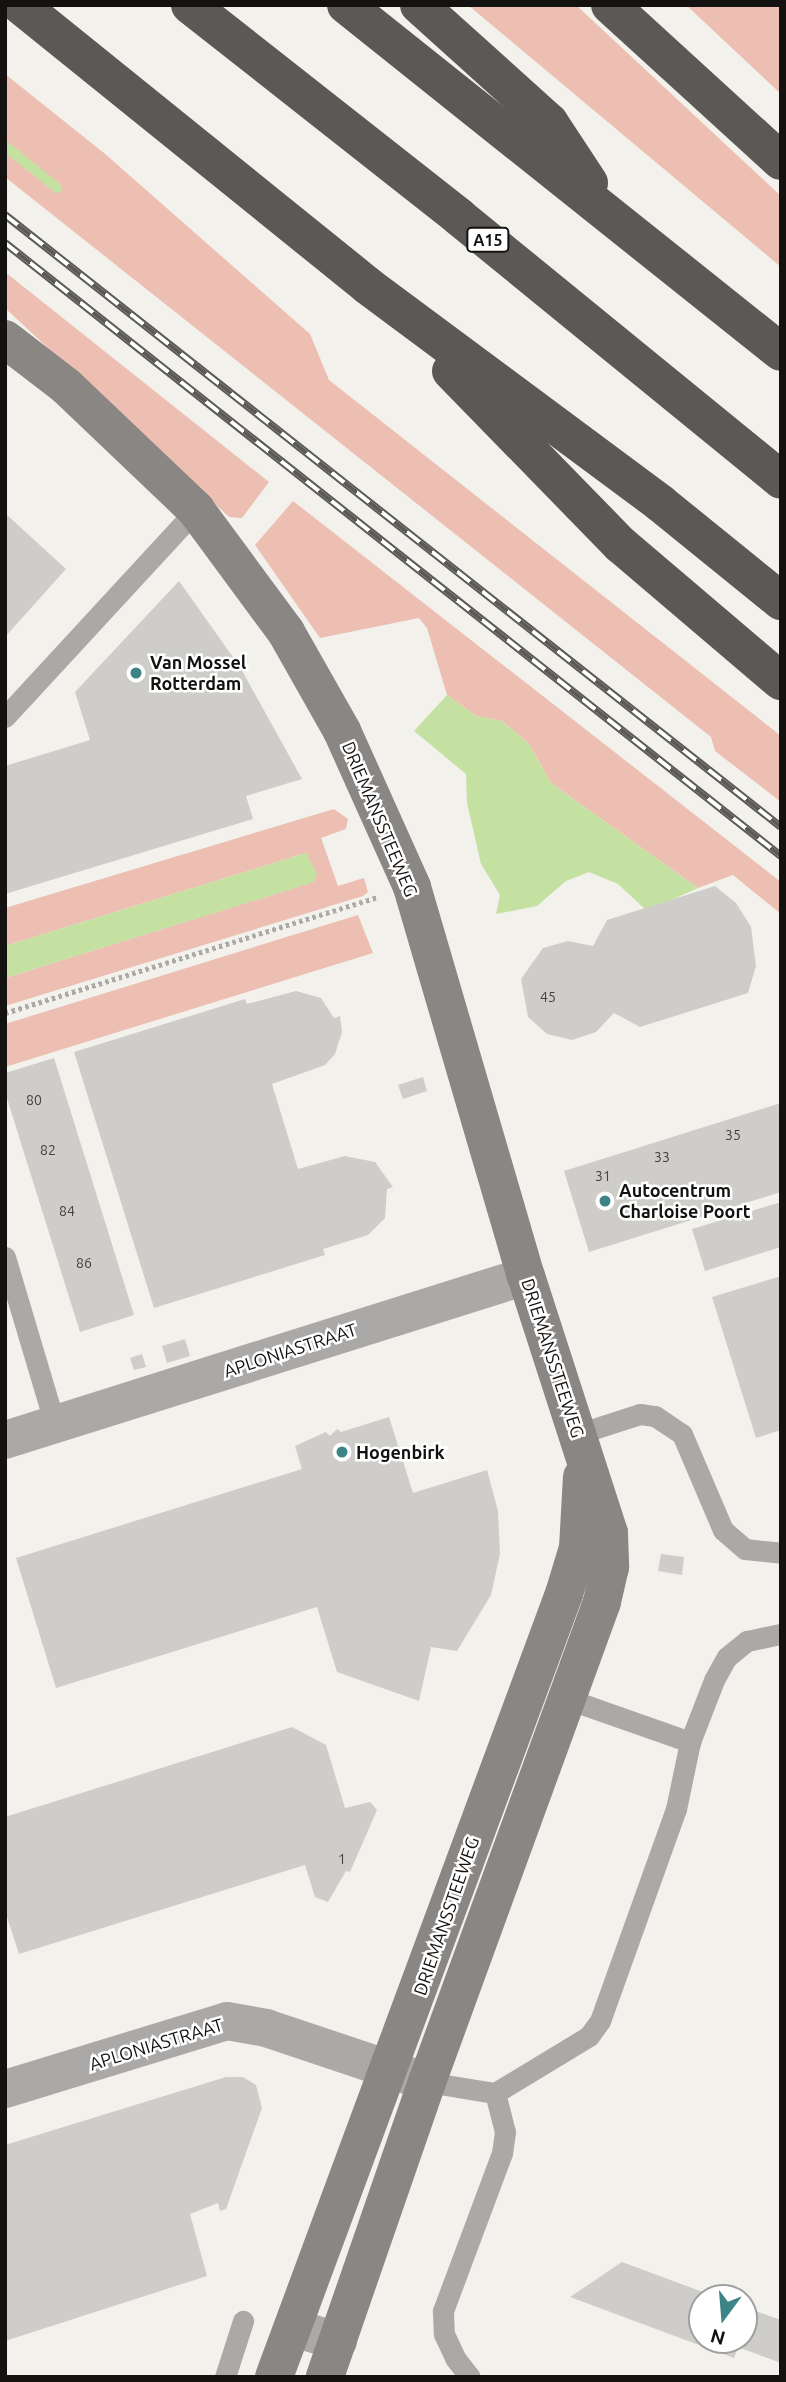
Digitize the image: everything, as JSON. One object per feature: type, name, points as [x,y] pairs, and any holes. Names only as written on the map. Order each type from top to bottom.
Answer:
[{"type":"highway","points":[[20,5],[368,286],[660,503],[781,601]]},
{"type":"highway","name":"A15","points":[[190,5],[459,217],[781,480]]},
{"type":"highway","points":[[346,5],[605,208],[781,352]]},
{"type":"highway","points":[[419,5],[549,122],[605,208]]},
{"type":"highway","points":[[610,5],[781,161]]},
{"type":"highway","points":[[368,286],[621,545],[781,681]]},
{"type":"main road","name":"DRIEMANSSTEEWEG","points":[[5,338],[66,386],[196,510],[286,632],[342,731],[412,887],[526,1276],[609,1532],[610,1567],[603,1602],[565,1698],[409,2077],[293,2328],[274,2377]]},
{"type":"main road","name":"DRIEMANSSTEEWEG","points":[[325,2377],[338,2341],[409,2077],[578,1548],[580,1441]]},
{"type":"street","name":"APLONIASTRAAT","points":[[5,1440],[526,1276]]},
{"type":"street","name":"APLONIASTRAAT","points":[[5,2089],[227,2021],[266,2028],[409,2077]]},
{"type":"street","points":[[293,2328],[338,2341]]},
{"type":"lane","points":[[5,717],[196,510]]},
{"type":"lane","points":[[5,1256],[55,1425]]},
{"type":"lane","points":[[580,1441],[640,1414],[655,1416],[682,1434],[723,1530],[745,1549],[781,1553]]},
{"type":"lane","points":[[409,2077],[495,2093],[589,2036],[600,2021],[676,1809],[690,1742],[727,1657],[747,1641],[781,1634]]},
{"type":"lane","points":[[565,1698],[690,1742]]},
{"type":"lane","points":[[470,2377],[455,2358],[444,2334],[443,2311],[502,2153],[505,2132],[495,2093]]},
{"type":"lane","points":[[225,2377],[243,2322]]},
{"type":"path","points":[[5,1013],[412,887]]},
{"type":"shaded area","points":[[468,5],[576,5],[781,196],[781,267]]},
{"type":"shaded area","points":[[686,5],[781,5],[781,94]]},
{"type":"shaded area","points":[[5,74],[104,153],[310,334],[329,380],[781,736],[781,802],[715,751],[711,737],[5,177]]},
{"type":"shaded area","points":[[5,272],[269,482],[242,518],[229,517],[5,308]]},
{"type":"shaded area","points":[[293,501],[781,882],[781,914],[733,875],[698,888],[551,783],[529,744],[502,721],[476,716],[447,695],[427,628],[419,618],[320,638],[255,545]]},
{"type":"shaded area","points":[[447,695],[476,716],[502,721],[529,744],[551,783],[698,888],[647,911],[618,884],[589,872],[566,881],[537,906],[496,914],[500,895],[481,864],[467,803],[466,774],[414,731]]},
{"type":"shaded area","points":[[334,809],[348,819],[346,829],[321,838],[338,886],[364,878],[368,892],[363,896],[5,1006],[5,978],[313,882],[306,853],[5,946],[5,908]]},
{"type":"shaded area","points":[[306,853],[317,873],[314,882],[5,978],[5,946]]},
{"type":"shaded area","points":[[358,915],[373,953],[5,1067],[5,1024]]},
{"type":"building","points":[[7,515],[66,569],[5,637],[5,517]]},
{"type":"building","points":[[179,581],[240,667],[302,779],[246,796],[253,819],[5,894],[5,766],[90,740],[75,692]]},
{"type":"building","points":[[715,886],[736,903],[751,927],[756,966],[748,993],[640,1027],[614,1013],[596,1032],[572,1040],[547,1034],[528,1017],[521,979],[543,948],[568,941],[593,946],[607,920]]},
{"type":"building","points":[[296,991],[321,998],[334,1018],[340,1016],[342,1032],[335,1054],[325,1065],[272,1084],[298,1169],[345,1156],[375,1162],[393,1187],[387,1189],[385,1218],[368,1235],[323,1249],[325,1255],[154,1308],[74,1052],[245,999],[247,1004]]},
{"type":"building","points":[[54,1058],[134,1315],[80,1332],[5,1092],[5,1073]]},
{"type":"building","points":[[423,1077],[427,1091],[403,1099],[398,1085]]},
{"type":"building","points":[[781,1103],[781,1192],[589,1252],[564,1171]]},
{"type":"building","points":[[781,1202],[781,1247],[705,1271],[692,1229]]},
{"type":"building","points":[[781,1276],[781,1430],[756,1438],[712,1297]]},
{"type":"building","points":[[185,1339],[190,1356],[167,1363],[162,1346]]},
{"type":"building","points":[[142,1354],[146,1367],[134,1370],[130,1358]]},
{"type":"building","points":[[389,1417],[413,1493],[487,1470],[498,1511],[500,1554],[491,1595],[457,1651],[431,1647],[419,1701],[337,1672],[317,1607],[56,1688],[16,1558],[302,1469],[295,1446],[326,1432],[330,1436],[337,1429],[341,1432]]},
{"type":"building","points":[[661,1554],[684,1557],[682,1575],[658,1571]]},
{"type":"building","points":[[292,1727],[326,1745],[345,1808],[370,1802],[377,1810],[350,1872],[346,1871],[328,1902],[315,1897],[305,1865],[19,1954],[5,1911],[5,1817]]},
{"type":"building","points":[[226,2077],[243,2077],[256,2085],[262,2108],[226,2209],[220,2211],[218,2203],[190,2214],[207,2276],[5,2341],[5,2145]]},
{"type":"building","points":[[622,2262],[688,2286],[688,2341],[570,2297]]},
{"type":"building","points":[[758,2312],[781,2320],[781,2363],[757,2354]]},
{"type":"waterway","points":[[5,146],[57,188]]},
{"type":"railway","points":[[5,215],[781,827]]},
{"type":"railway","points":[[5,243],[781,856]]},
{"type":"place","name":"Van Mossel Rotterdam","points":[[136,673]]},
{"type":"place","name":"Autocentrum Charloise Poort","points":[[605,1201]]},
{"type":"place","name":"Hogenbirk","points":[[342,1452]]}]
